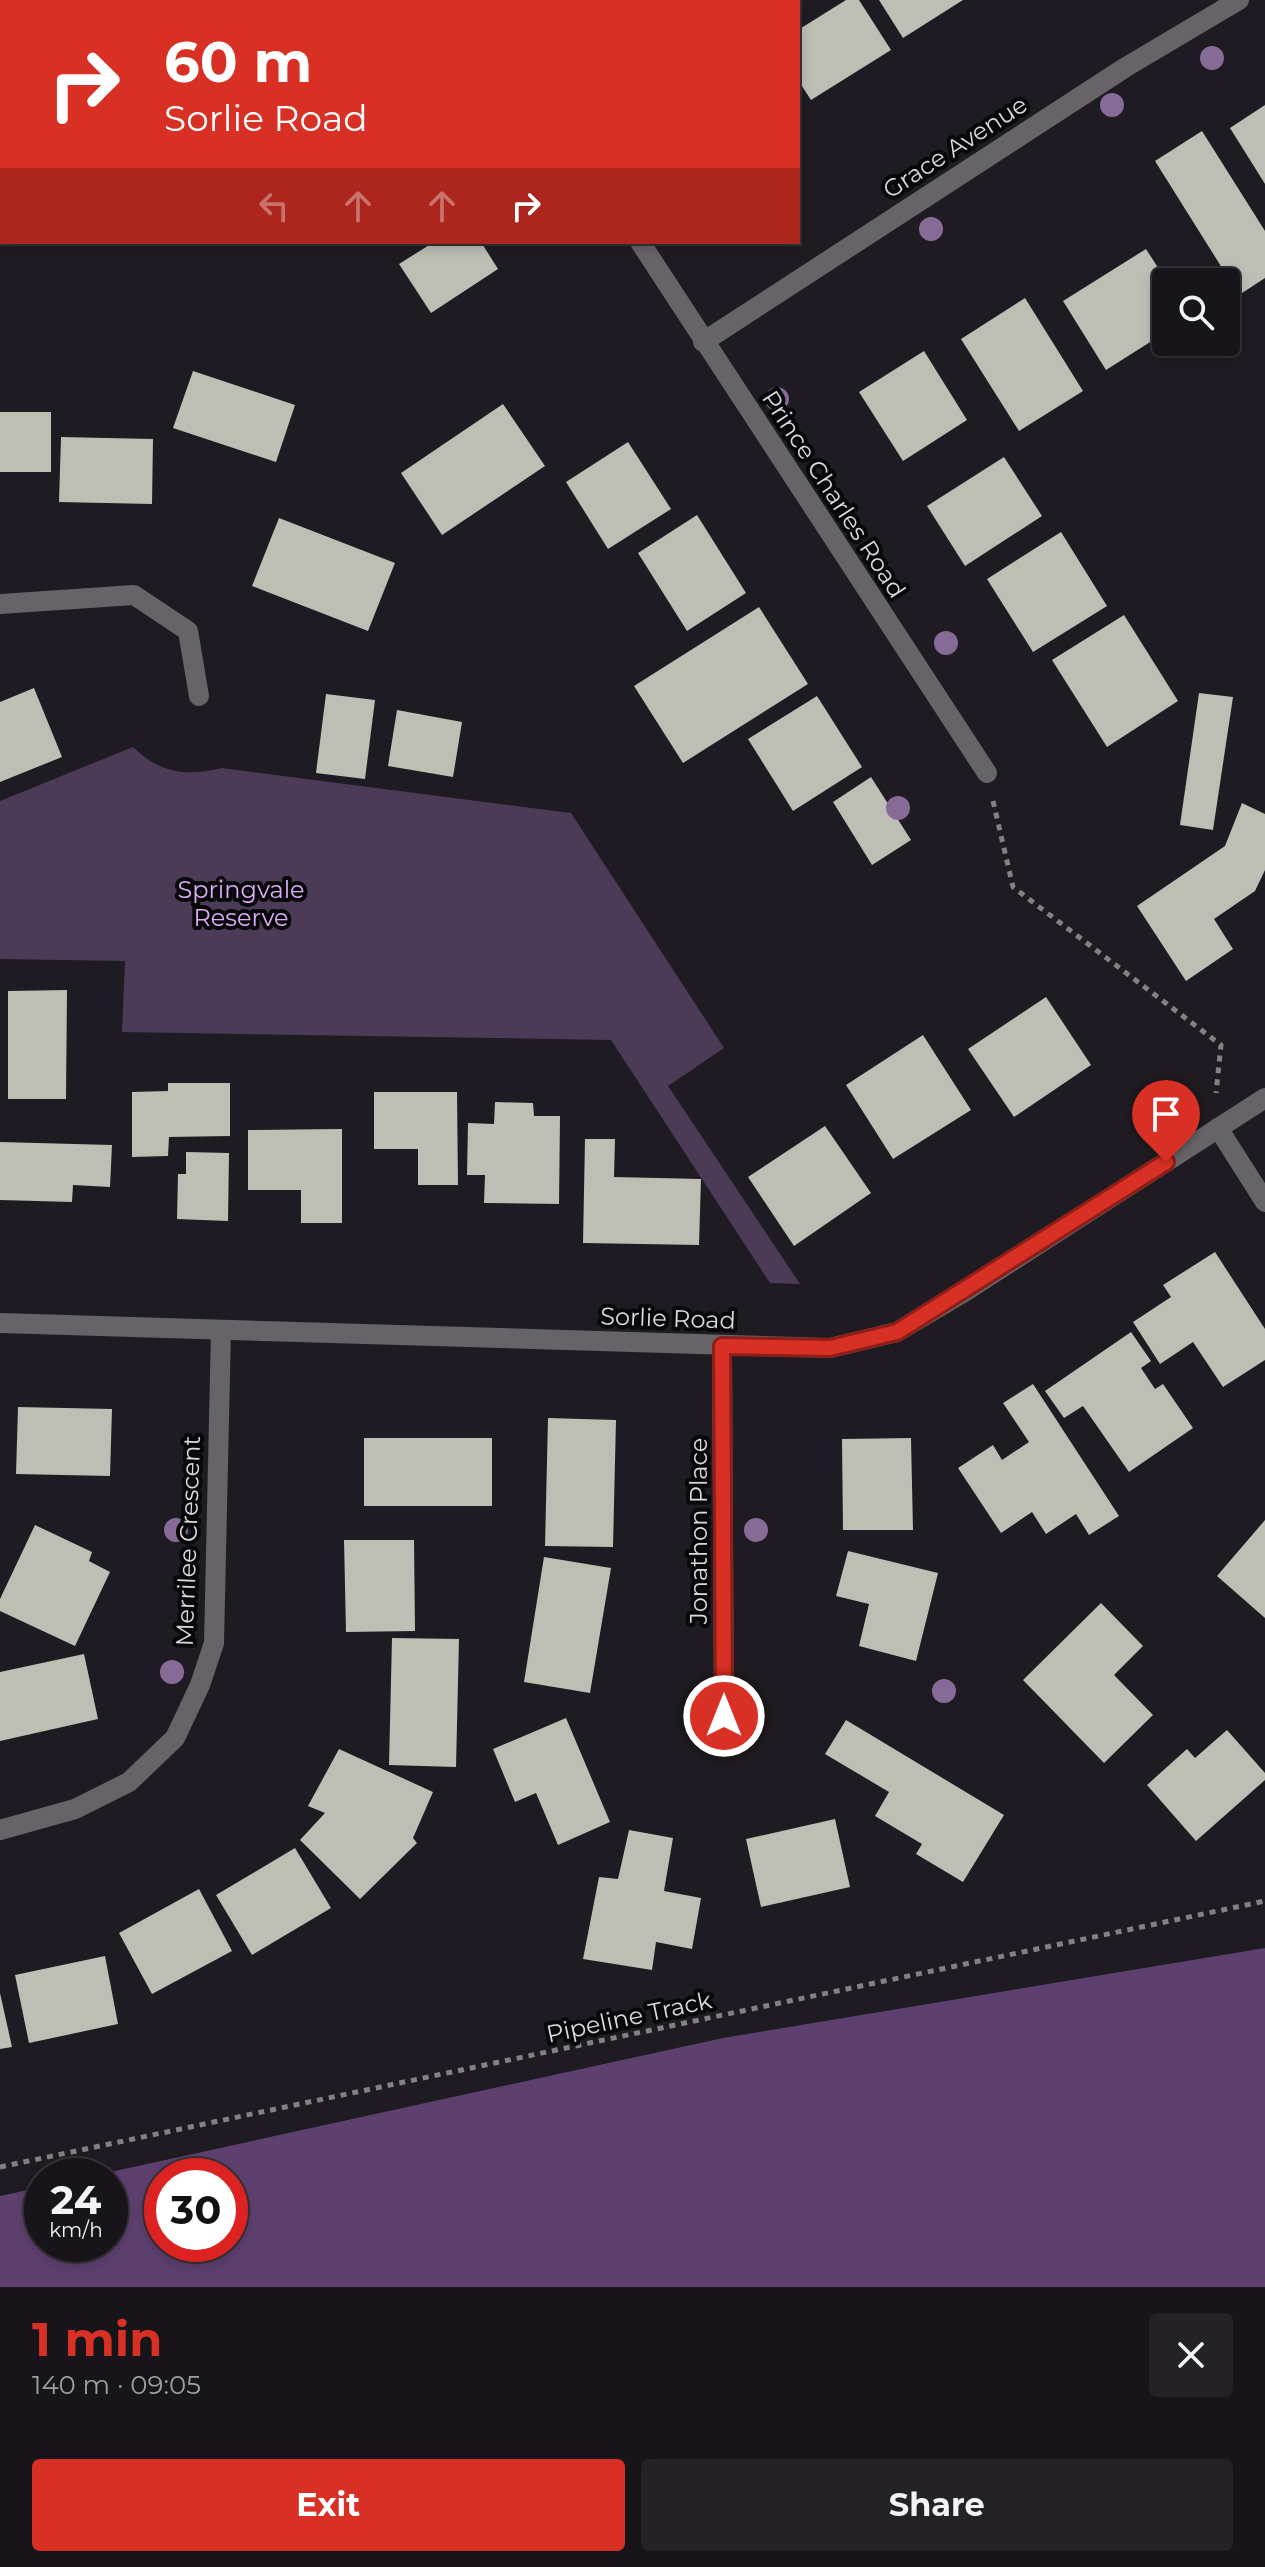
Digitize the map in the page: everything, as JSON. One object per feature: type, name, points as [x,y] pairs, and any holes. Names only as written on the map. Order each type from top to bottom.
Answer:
[{"type":"street","name":"Grace Avenue","points":[[703,342],[1126,67],[1239,0]]},
{"type":"street","name":"Prince Charles Road","points":[[641,244],[987,773]]},
{"type":"street","points":[[0,604],[134,595],[188,631],[199,696]]},
{"type":"street","name":"Sorlie Road","points":[[0,1323],[830,1348],[897,1332],[1265,1098]]},
{"type":"street","points":[[1218,1128],[1265,1202]]},
{"type":"street","name":"Merrilee Crescent","points":[[0,1830],[75,1809],[129,1782],[175,1738],[200,1685],[214,1643],[221,1330]]},
{"type":"street","name":"Jonathon Place","points":[[722,1346],[724,1716]]},
{"type":"path","points":[[1000,831],[1013,887],[1221,1045],[1218,1128]]},
{"type":"path","name":"Pipeline Track","points":[[0,2167],[1265,1901]]},
{"type":"green space","name":"Springvale Reserve","points":[[133,747],[153,763],[174,771],[197,772],[222,768],[571,813],[724,1048],[668,1086],[800,1284],[770,1283],[611,1040],[122,1032],[125,961],[0,959],[0,801]]},
{"type":"shaded area","points":[[1265,1948],[1265,2287],[0,2287],[0,2196],[24,2191],[24,2262],[128,2262],[128,2168],[144,2165],[144,2262],[248,2262],[248,2158],[174,2158],[723,2038]]},
{"type":"building","points":[[846,0],[859,0],[891,50],[811,100],[800,83],[800,29]]},
{"type":"building","points":[[879,0],[963,0],[903,38]]},
{"type":"building","points":[[1265,105],[1265,184],[1230,128]]},
{"type":"building","points":[[1202,131],[1265,231],[1265,278],[1240,294],[1240,268],[1222,268],[1155,161]]},
{"type":"building","points":[[431,244],[482,244],[498,269],[431,313],[399,264]]},
{"type":"building","points":[[1146,249],[1158,268],[1152,268],[1152,341],[1106,370],[1063,301]]},
{"type":"building","points":[[1025,298],[1083,391],[1019,431],[961,339]]},
{"type":"building","points":[[924,351],[967,420],[903,461],[859,392]]},
{"type":"building","points":[[193,371],[295,405],[276,462],[173,428]]},
{"type":"building","points":[[503,404],[545,466],[442,535],[401,473]]},
{"type":"building","points":[[0,412],[51,412],[51,472],[0,472]]},
{"type":"building","points":[[61,437],[153,439],[152,504],[59,502]]},
{"type":"building","points":[[628,442],[671,509],[608,549],[566,482]]},
{"type":"building","points":[[1004,457],[1042,516],[965,566],[927,506]]},
{"type":"building","points":[[697,515],[746,593],[687,631],[638,553]]},
{"type":"building","points":[[279,518],[395,563],[368,631],[252,586]]},
{"type":"building","points":[[1061,532],[1107,606],[1033,652],[987,579]]},
{"type":"building","points":[[759,607],[808,684],[683,763],[634,686]]},
{"type":"building","points":[[1124,615],[1178,701],[1107,747],[1052,660]]},
{"type":"building","points":[[34,688],[62,757],[0,782],[0,702]]},
{"type":"building","points":[[1199,693],[1233,697],[1213,830],[1180,825]]},
{"type":"building","points":[[326,694],[375,700],[365,779],[316,773]]},
{"type":"building","points":[[817,696],[862,767],[793,811],[748,739]]},
{"type":"building","points":[[397,710],[462,722],[453,777],[388,766]]},
{"type":"building","points":[[871,777],[911,840],[872,865],[833,802]]},
{"type":"building","points":[[1242,803],[1265,814],[1265,870],[1255,891],[1214,919],[1233,949],[1186,981],[1137,906],[1225,846]]},
{"type":"building","points":[[67,990],[66,1099],[8,1099],[8,991]]},
{"type":"building","points":[[1046,997],[1091,1065],[1014,1117],[968,1049]]},
{"type":"building","points":[[923,1035],[971,1110],[893,1159],[846,1085]]},
{"type":"building","points":[[168,1083],[230,1083],[230,1136],[169,1137],[168,1156],[132,1157],[132,1092],[168,1091]]},
{"type":"building","points":[[374,1092],[457,1092],[458,1185],[418,1185],[418,1149],[374,1149]]},
{"type":"building","points":[[495,1102],[533,1103],[534,1116],[560,1116],[559,1204],[484,1203],[485,1175],[467,1175],[468,1123],[494,1124]]},
{"type":"building","points":[[825,1126],[871,1193],[794,1246],[748,1177]]},
{"type":"building","points":[[342,1129],[342,1223],[301,1223],[301,1190],[248,1190],[248,1130]]},
{"type":"building","points":[[585,1139],[615,1139],[614,1177],[701,1179],[699,1245],[583,1243]]},
{"type":"building","points":[[0,1142],[112,1145],[110,1187],[73,1185],[72,1202],[0,1200]]},
{"type":"building","points":[[186,1152],[229,1153],[228,1221],[177,1219],[178,1174],[186,1174]]},
{"type":"building","points":[[1215,1252],[1265,1329],[1265,1360],[1223,1387],[1193,1342],[1160,1364],[1133,1322],[1171,1297],[1163,1285]]},
{"type":"building","points":[[1131,1332],[1151,1361],[1141,1368],[1155,1389],[1163,1384],[1193,1428],[1129,1472],[1083,1406],[1064,1418],[1045,1391]]},
{"type":"building","points":[[1033,1384],[1119,1516],[1089,1535],[1076,1514],[1046,1534],[1032,1512],[1001,1533],[958,1468],[993,1445],[1002,1460],[1029,1442],[1003,1403]]},
{"type":"building","points":[[18,1407],[112,1409],[110,1476],[16,1474]]},
{"type":"building","points":[[548,1418],[616,1420],[613,1547],[545,1546]]},
{"type":"building","points":[[364,1438],[492,1438],[492,1506],[364,1506]]},
{"type":"building","points":[[911,1438],[913,1530],[843,1530],[842,1439]]},
{"type":"building","points":[[1265,1520],[1265,1618],[1217,1576]]},
{"type":"building","points":[[35,1525],[92,1552],[89,1561],[110,1572],[75,1646],[0,1611],[0,1599]]},
{"type":"building","points":[[344,1540],[414,1540],[415,1631],[346,1632]]},
{"type":"building","points":[[848,1551],[938,1573],[916,1661],[859,1646],[869,1604],[836,1596]]},
{"type":"building","points":[[544,1557],[611,1568],[590,1693],[524,1682]]},
{"type":"building","points":[[1101,1603],[1143,1646],[1114,1675],[1153,1715],[1104,1763],[1023,1680]]},
{"type":"building","points":[[392,1638],[459,1639],[456,1767],[389,1765]]},
{"type":"building","points":[[84,1654],[98,1719],[0,1741],[0,1672]]},
{"type":"building","points":[[566,1718],[610,1822],[558,1845],[536,1793],[515,1802],[493,1749]]},
{"type":"building","points":[[846,1720],[1004,1815],[963,1882],[916,1854],[922,1844],[875,1816],[889,1792],[825,1754]]},
{"type":"building","points":[[1227,1730],[1265,1773],[1265,1780],[1196,1841],[1147,1785],[1187,1749],[1195,1758]]},
{"type":"building","points":[[339,1749],[433,1792],[413,1838],[417,1843],[360,1899],[300,1840],[325,1813],[308,1806]]},
{"type":"building","points":[[835,1819],[850,1887],[761,1907],[746,1839]]},
{"type":"building","points":[[629,1830],[673,1838],[664,1891],[701,1898],[692,1949],[656,1942],[652,1970],[583,1959],[599,1877],[618,1879]]},
{"type":"building","points":[[295,1848],[331,1908],[252,1955],[216,1895]]},
{"type":"building","points":[[199,1889],[232,1951],[152,1994],[119,1933]]},
{"type":"building","points":[[105,1956],[118,2024],[29,2043],[15,1975]]},
{"type":"building","points":[[0,1993],[12,2047],[0,2049]]},
{"type":"route","points":[[724,1716],[722,1346],[830,1348],[897,1332],[1166,1162]]}]
